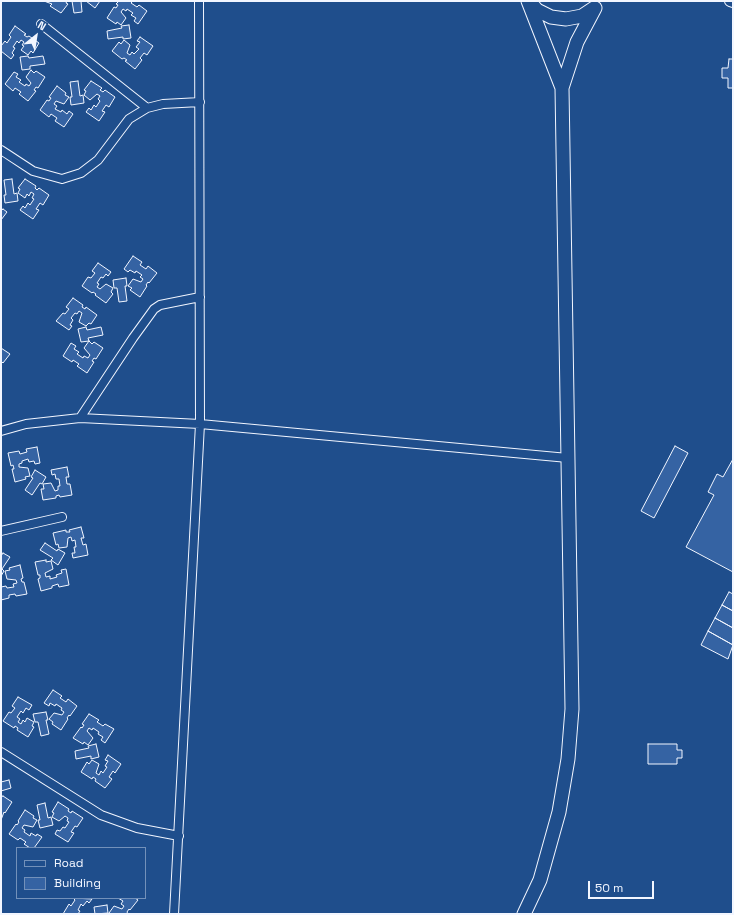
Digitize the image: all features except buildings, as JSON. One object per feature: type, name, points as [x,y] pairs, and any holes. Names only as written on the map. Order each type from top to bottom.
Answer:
[{"type":"highway","points":[[528,1],[537,10],[551,17],[566,20],[582,16],[598,4]]},
{"type":"highway","points":[[528,1],[562,88]]},
{"type":"highway","points":[[524,914],[540,880],[549,850],[559,812],[568,759],[572,709],[562,88],[577,42],[598,4]]},
{"type":"street","points":[[174,914],[200,424],[199,1]]},
{"type":"street","points":[[42,24],[147,108]]},
{"type":"street","points":[[1,150],[33,171],[62,179],[81,173],[98,160],[129,119],[147,108],[164,104],[200,102]]},
{"type":"street","points":[[80,418],[154,309],[160,304],[200,297]]},
{"type":"street","points":[[1,431],[26,424],[80,418],[200,424],[568,458]]},
{"type":"street","points":[[1,531],[62,517]]},
{"type":"street","points":[[1,752],[101,816],[137,828],[179,836]]}]
